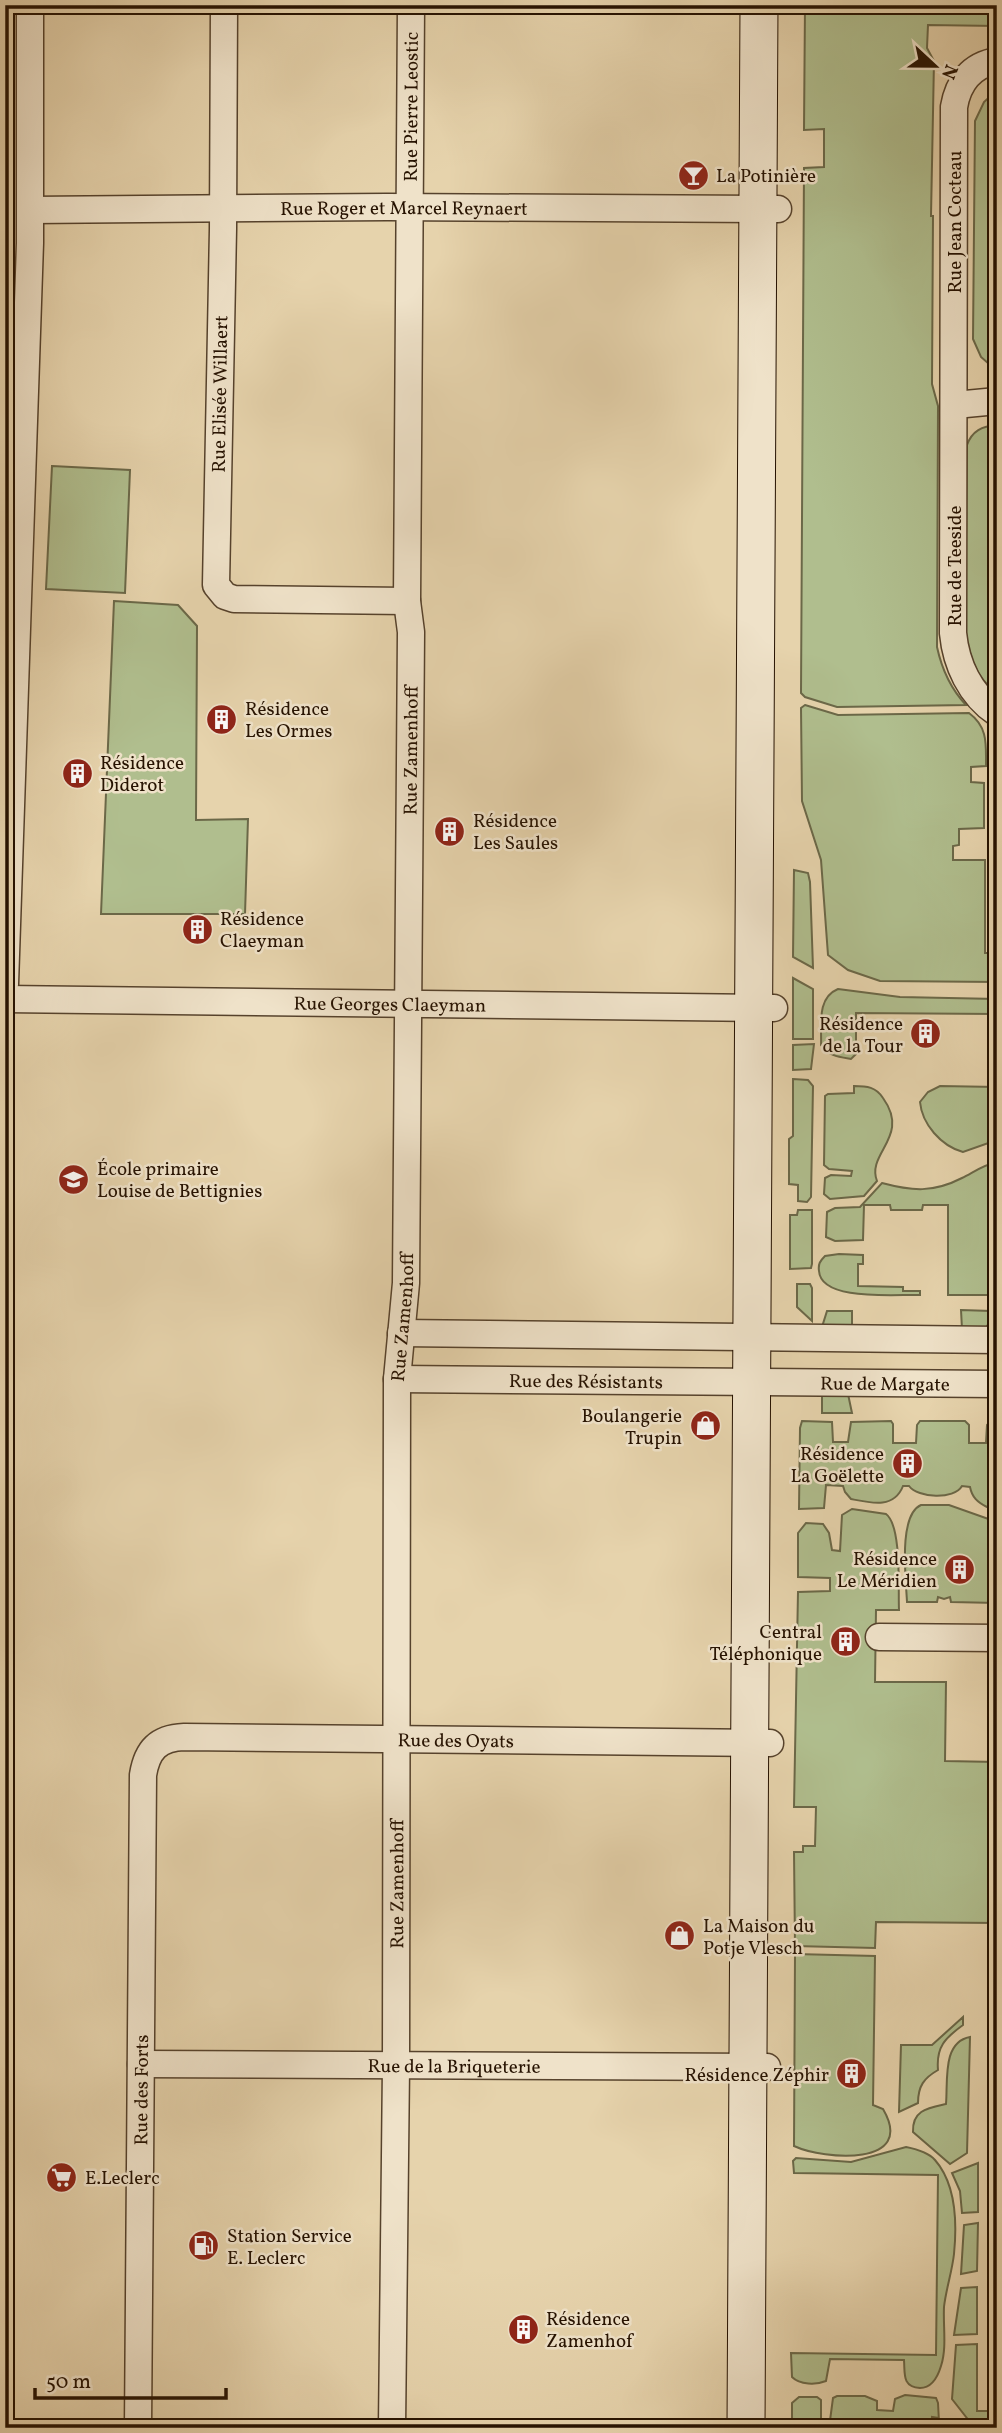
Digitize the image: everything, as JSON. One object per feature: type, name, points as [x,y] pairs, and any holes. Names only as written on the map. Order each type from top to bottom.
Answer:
[{"type":"main road","points":[[759,5],[768,209]]},
{"type":"main road","points":[[746,2428],[757,2067],[768,209],[779,5]]},
{"type":"main road","points":[[757,2067],[765,2428]]},
{"type":"street","points":[[5,984],[17,277],[31,209],[30,5]]},
{"type":"street","name":"Rue Elisée Willaert","points":[[224,5],[224,208],[215,571],[218,589],[225,596],[239,599],[407,601]]},
{"type":"street","name":"Rue Pierre Leostic","points":[[410,206],[411,5]]},
{"type":"street","name":"Rue Jean Cocteau","points":[[955,405],[954,107],[958,89],[968,74],[975,68],[997,61]]},
{"type":"street","name":"Rue Roger et Marcel Reynaert","points":[[31,209],[410,206],[768,209]]},
{"type":"street","name":"Rue Zamenhoff","points":[[392,2428],[396,2066],[397,1379],[406,1283],[411,632],[407,601],[410,206]]},
{"type":"street","points":[[955,405],[997,401]]},
{"type":"street","name":"Rue de Teeside","points":[[955,405],[954,645],[961,669],[974,691],[997,713]]},
{"type":"street","name":"Rue Georges Claeyman","points":[[5,999],[764,1008]]},
{"type":"street","points":[[401,1333],[997,1340]]},
{"type":"street","name":"Rue des Résistants","points":[[397,1379],[762,1383]]},
{"type":"street","name":"Rue de Margate","points":[[762,1383],[997,1384]]},
{"type":"street","points":[[879,1637],[997,1638]]},
{"type":"street","name":"Rue des Oyats","points":[[149,1754],[155,1745],[173,1738],[760,1743]]},
{"type":"street","name":"Rue des Forts","points":[[138,2428],[143,1775],[149,1754]]},
{"type":"street","name":"Rue de la Briqueterie","points":[[141,2064],[757,2067]]},
{"type":"green space","points":[[805,5],[997,5],[997,26],[928,25],[927,48],[934,61],[931,216],[932,384],[938,406],[937,647],[947,678],[966,705],[837,707],[805,697],[801,693],[804,168],[824,167],[824,129],[804,130]]},
{"type":"green space","points":[[997,90],[997,371],[981,357],[973,339],[975,121],[984,102]]},
{"type":"green space","points":[[997,425],[997,693],[983,680],[975,666],[965,632],[967,445],[978,430]]},
{"type":"green space","points":[[52,466],[130,470],[125,593],[46,589]]},
{"type":"green space","points":[[114,601],[178,605],[197,626],[196,820],[248,819],[245,914],[101,914]]},
{"type":"green space","points":[[805,705],[838,715],[969,713],[980,724],[985,736],[986,766],[971,767],[971,782],[984,783],[984,828],[959,829],[959,845],[953,846],[953,860],[985,860],[985,953],[997,953],[997,982],[880,981],[848,970],[828,955],[821,860],[802,801],[801,708]]},
{"type":"green space","points":[[794,870],[808,873],[810,882],[813,968],[793,957]]},
{"type":"green space","points":[[793,978],[813,989],[813,1039],[793,1039]]},
{"type":"green space","points":[[838,989],[900,997],[997,999],[997,1014],[856,1013],[856,1054],[851,1059],[838,1057],[830,1054],[821,1045],[821,1021],[826,999]]},
{"type":"green space","points":[[814,1044],[811,1069],[793,1070],[793,1045]]},
{"type":"green space","points":[[793,1079],[808,1080],[813,1086],[811,1197],[807,1202],[798,1201],[798,1185],[789,1184],[789,1139],[793,1136]]},
{"type":"green space","points":[[854,1086],[871,1088],[880,1094],[890,1112],[891,1134],[877,1162],[877,1181],[864,1196],[830,1199],[824,1194],[825,1178],[831,1175],[851,1176],[852,1171],[829,1169],[824,1165],[825,1096],[854,1093]]},
{"type":"green space","points":[[940,1086],[997,1087],[997,1140],[963,1152],[940,1139],[924,1118],[920,1102],[928,1092]]},
{"type":"green space","points":[[997,1162],[997,1191],[990,1191],[991,1295],[948,1295],[948,1205],[923,1205],[922,1210],[891,1210],[890,1205],[864,1205],[863,1240],[835,1241],[826,1237],[827,1212],[835,1208],[860,1207],[882,1183],[913,1189],[932,1188],[951,1183]]},
{"type":"green space","points":[[798,1210],[812,1210],[812,1264],[811,1268],[790,1269],[790,1215],[797,1215]]},
{"type":"green space","points":[[863,1255],[863,1264],[858,1264],[858,1286],[903,1287],[903,1291],[920,1291],[920,1295],[862,1294],[832,1288],[823,1281],[819,1264],[825,1256]]},
{"type":"green space","points":[[797,1284],[810,1284],[812,1288],[812,1321],[797,1307]]},
{"type":"green space","points":[[961,1310],[991,1311],[990,1322],[986,1327],[962,1329]]},
{"type":"green space","points":[[827,1311],[852,1311],[852,1330],[822,1327]]},
{"type":"green space","points":[[822,1394],[848,1394],[852,1413],[822,1413]]},
{"type":"green space","points":[[802,1421],[832,1422],[833,1442],[848,1442],[851,1422],[891,1421],[893,1443],[916,1443],[917,1425],[920,1421],[965,1421],[969,1425],[969,1443],[986,1443],[987,1425],[991,1421],[997,1421],[997,1502],[987,1507],[983,1505],[970,1487],[962,1486],[952,1494],[936,1496],[903,1486],[894,1498],[874,1503],[851,1499],[843,1486],[826,1485],[824,1508],[799,1509]]},
{"type":"green space","points":[[921,1505],[949,1505],[997,1522],[997,1603],[951,1602],[950,1597],[938,1597],[937,1602],[907,1602],[906,1534],[914,1511]]},
{"type":"green space","points":[[852,1509],[886,1514],[895,1531],[897,1544],[899,1610],[876,1610],[875,1682],[946,1682],[945,1761],[997,1762],[997,1923],[876,1922],[875,1948],[795,1946],[794,1852],[803,1852],[803,1846],[815,1846],[816,1807],[794,1807],[798,1592],[830,1591],[830,1578],[798,1577],[798,1533],[806,1523],[823,1524],[829,1533],[832,1550],[840,1551],[842,1515]]},
{"type":"green space","points":[[795,1954],[875,1956],[873,2105],[883,2109],[890,2128],[888,2141],[878,2150],[844,2156],[808,2151],[794,2146]]},
{"type":"green space","points":[[963,2017],[963,2025],[951,2034],[940,2049],[938,2070],[923,2083],[918,2103],[899,2112],[901,2045],[932,2045]]},
{"type":"green space","points":[[970,2037],[967,2153],[950,2164],[913,2132],[913,2125],[922,2111],[946,2104],[951,2054],[961,2040]]},
{"type":"green space","points":[[906,2147],[925,2153],[935,2160],[947,2181],[954,2205],[954,2254],[944,2307],[944,2352],[938,2374],[931,2384],[920,2388],[907,2382],[904,2360],[830,2359],[826,2381],[813,2384],[799,2382],[792,2377],[791,2353],[936,2355],[938,2175],[794,2173],[793,2161],[796,2158],[851,2162]]},
{"type":"green space","points":[[978,2163],[978,2212],[962,2213],[960,2191],[952,2173]]},
{"type":"green space","points":[[978,2223],[977,2271],[961,2274],[964,2225]]},
{"type":"green space","points":[[977,2287],[977,2334],[954,2335],[961,2288]]},
{"type":"green space","points":[[977,2344],[977,2411],[997,2411],[997,2422],[970,2422],[952,2399],[956,2345]]},
{"type":"green space","points":[[905,2395],[936,2398],[939,2422],[938,2418],[932,2417],[931,2428],[829,2428],[833,2398],[837,2396],[865,2396],[877,2401],[877,2410],[893,2411],[895,2399]]},
{"type":"green space","points":[[799,2397],[817,2397],[821,2400],[821,2428],[792,2428],[792,2403]]},
{"type":"place","name":"La Potinière","points":[[693,175]]},
{"type":"place","name":"Résidence Les Ormes","points":[[222,719]]},
{"type":"place","name":"Résidence Diderot","points":[[77,773]]},
{"type":"place","name":"Résidence Les Saules","points":[[450,831]]},
{"type":"place","name":"Résidence Claeyman","points":[[197,929]]},
{"type":"place","name":"Résidence de la Tour","points":[[926,1034]]},
{"type":"place","name":"École primaire Louise de Bettignies","points":[[74,1179]]},
{"type":"place","name":"Boulangerie Trupin","points":[[705,1426]]},
{"type":"place","name":"Résidence La Goëlette","points":[[907,1464]]},
{"type":"place","name":"Résidence Le Méridien","points":[[960,1569]]},
{"type":"place","name":"Central Téléphonique","points":[[845,1642]]},
{"type":"place","name":"La Maison du Potje Vlesch","points":[[680,1936]]},
{"type":"place","name":"Résidence Zéphir","points":[[852,2074]]},
{"type":"place","name":"E.Leclerc","points":[[62,2177]]},
{"type":"place","name":"Station Service E. Leclerc","points":[[204,2246]]},
{"type":"place","name":"Résidence Zamenhof","points":[[523,2329]]}]
